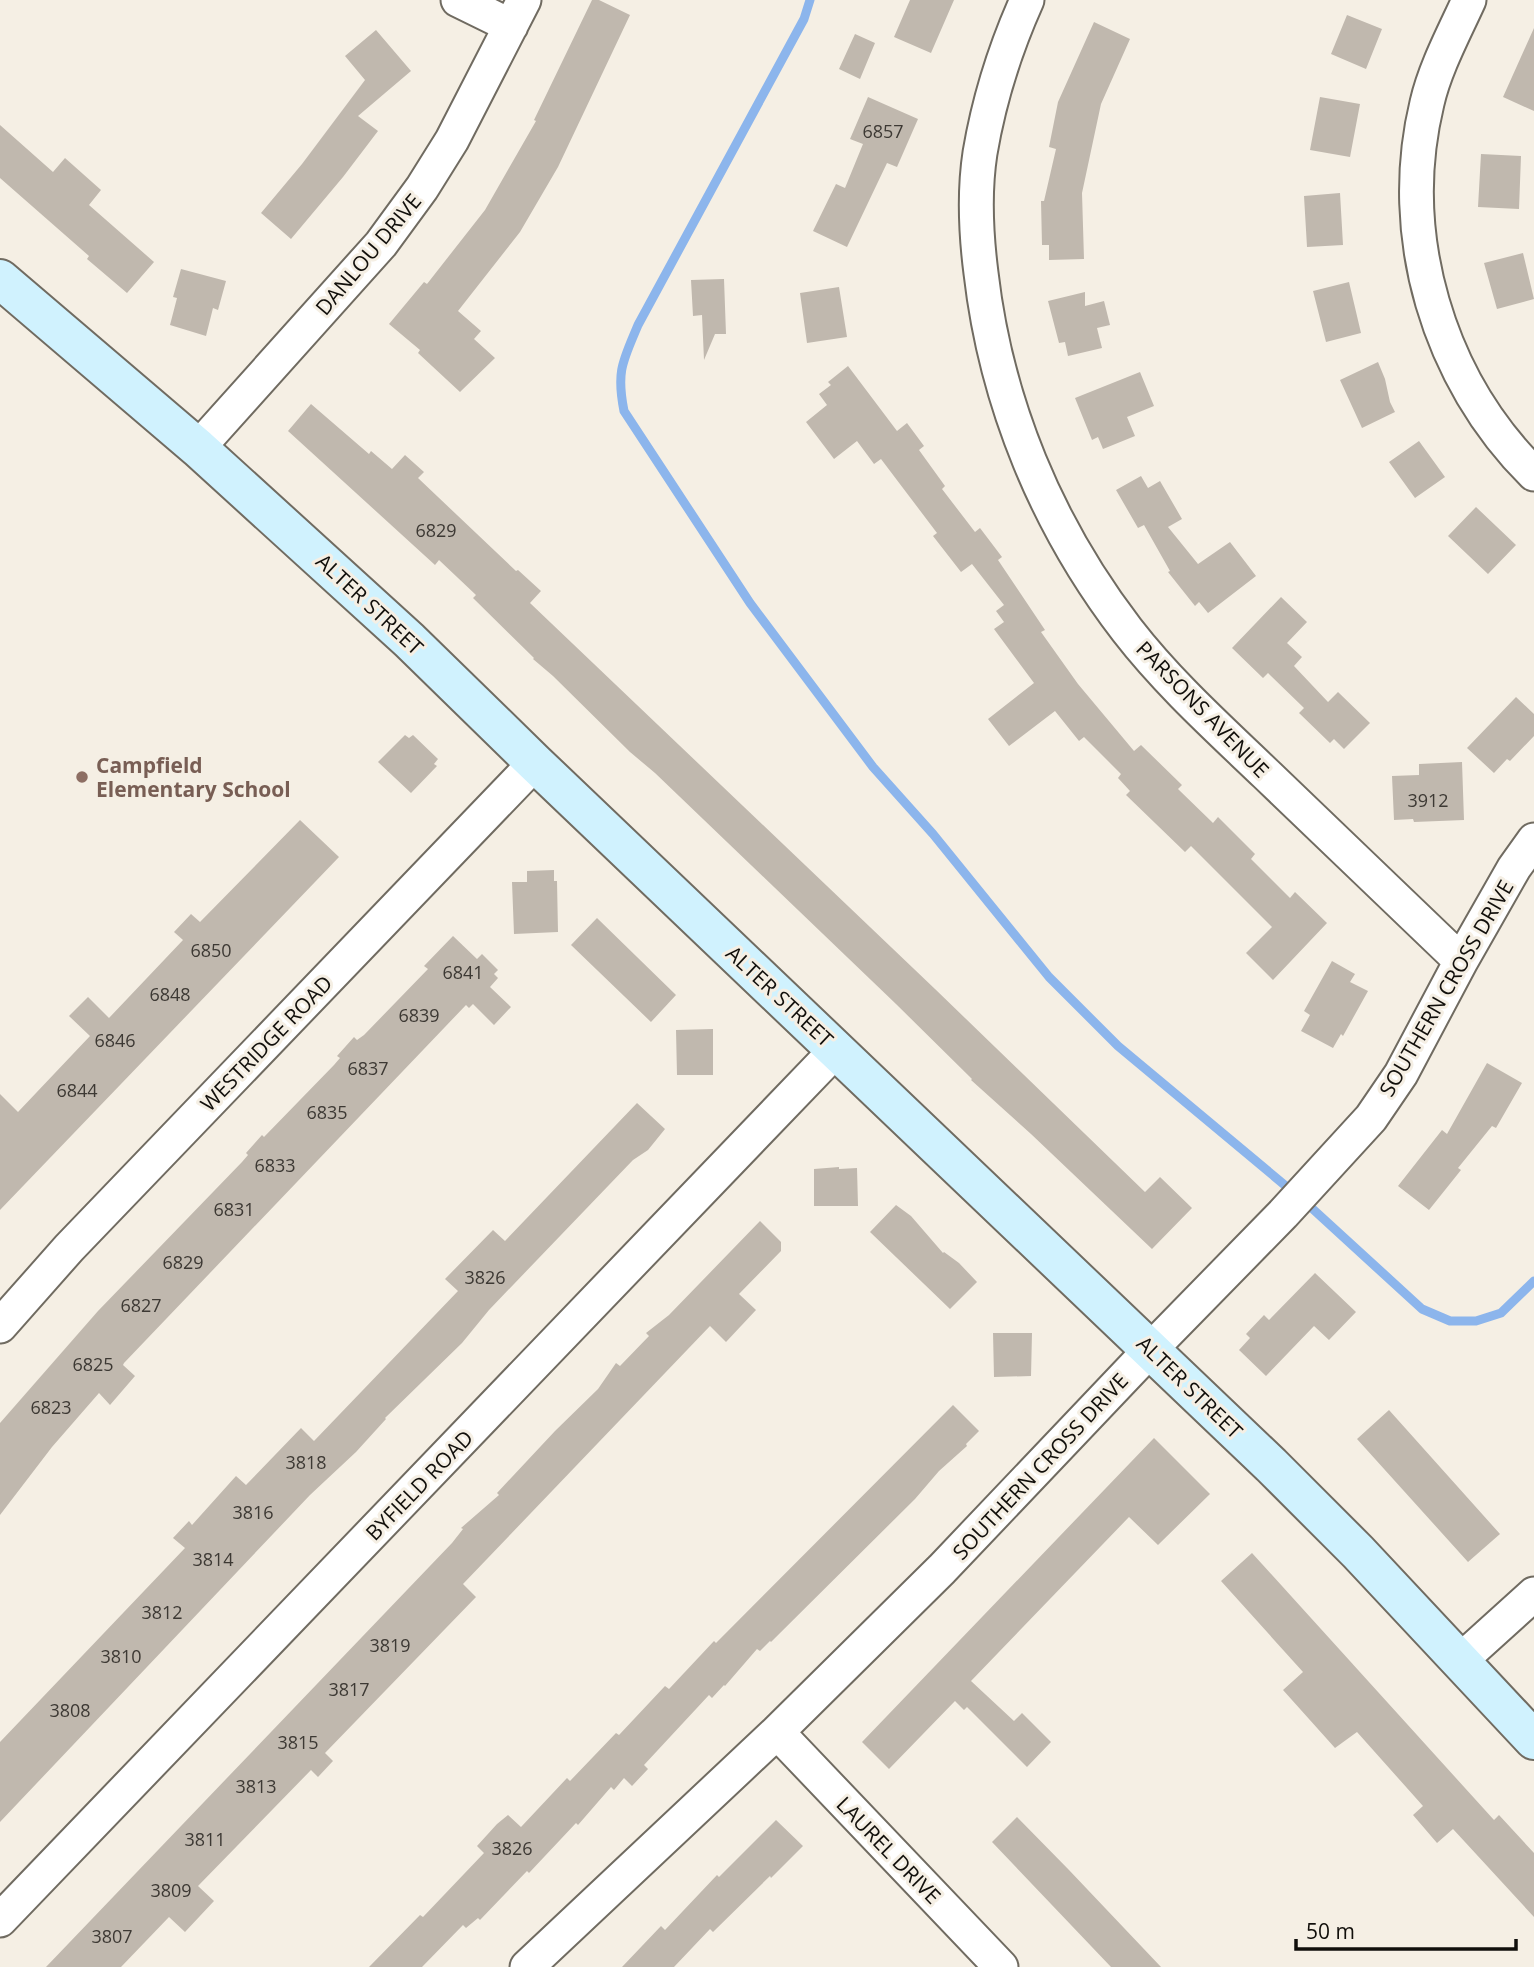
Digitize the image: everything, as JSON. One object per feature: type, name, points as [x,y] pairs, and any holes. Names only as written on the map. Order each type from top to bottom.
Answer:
[{"type":"street","points":[[458,0],[517,13]]},
{"type":"street","name":"PARSONS AVENUE","points":[[1027,0],[1009,41],[992,97],[980,156],[976,234],[985,306],[999,375],[1020,441],[1050,506],[1083,567],[1127,630],[1177,689],[1461,961]]},
{"type":"street","points":[[1469,0],[1427,102],[1418,163],[1417,225],[1428,293],[1452,359],[1482,412],[1534,474]]},
{"type":"street","name":"DANLOU DRIVE","points":[[198,448],[395,226],[452,140],[517,13]]},
{"type":"street","name":"ALTER STREET","points":[[0,279],[198,448],[409,640],[1151,1349],[1358,1552],[1534,1740]]},
{"type":"street","name":"WESTRIDGE ROAD","points":[[0,1326],[79,1238],[535,763]]},
{"type":"street","name":"SOUTHERN CROSS DRIVE","points":[[527,1967],[777,1732],[942,1569],[1283,1214],[1371,1118],[1401,1074],[1514,868],[1534,841]]},
{"type":"street","name":"BYFIELD ROAD","points":[[0,1920],[837,1049]]},
{"type":"street","points":[[1461,1660],[1534,1594]]},
{"type":"street","name":"LAUREL DRIVE","points":[[777,1732],[1001,1967]]},
{"type":"building","points":[[592,0],[599,0],[630,15],[558,167],[520,232],[458,311],[481,331],[474,339],[495,358],[460,392],[418,353],[420,350],[389,324],[424,282],[427,284],[485,210],[536,121],[534,120]]},
{"type":"building","points":[[910,0],[954,0],[931,53],[894,37]]},
{"type":"building","points":[[1347,15],[1382,29],[1366,69],[1331,54]]},
{"type":"building","points":[[1094,22],[1130,39],[1101,104],[1082,193],[1084,259],[1049,260],[1049,245],[1042,245],[1041,201],[1044,201],[1056,149],[1049,147],[1058,102]]},
{"type":"building","points":[[1534,28],[1534,111],[1503,97]]},
{"type":"building","points":[[376,30],[411,71],[358,116],[378,131],[291,239],[261,213],[302,164],[365,80],[345,56]]},
{"type":"building","points":[[855,34],[875,43],[860,79],[839,69]]},
{"type":"building","points":[[868,97],[918,119],[897,167],[887,163],[847,247],[813,231],[836,184],[845,188],[863,144],[850,139]]},
{"type":"building","points":[[1320,97],[1360,104],[1350,157],[1310,150]]},
{"type":"building","points":[[0,125],[53,172],[65,158],[101,190],[89,205],[154,262],[127,293],[0,178]]},
{"type":"building","points":[[1481,154],[1521,156],[1519,209],[1478,207]]},
{"type":"building","points":[[1340,193],[1343,245],[1307,247],[1304,196]]},
{"type":"building","points":[[1523,253],[1534,299],[1497,309],[1484,263]]},
{"type":"building","points":[[181,269],[226,281],[218,310],[213,308],[206,336],[170,325],[177,298],[173,297]]},
{"type":"building","points":[[724,279],[726,334],[715,334],[704,360],[702,315],[693,316],[691,280]]},
{"type":"building","points":[[1349,282],[1361,333],[1326,342],[1313,291]]},
{"type":"building","points":[[839,287],[847,337],[807,343],[800,293]]},
{"type":"building","points":[[1085,292],[1085,306],[1104,301],[1110,325],[1097,328],[1102,348],[1068,356],[1065,342],[1059,343],[1048,301]]},
{"type":"building","points":[[1378,362],[1395,412],[1362,428],[1340,380]]},
{"type":"building","points":[[848,366],[897,431],[907,423],[924,446],[919,450],[945,486],[942,489],[975,532],[980,528],[1002,557],[998,560],[1045,630],[1041,632],[1078,684],[1134,751],[1141,745],[1182,785],[1178,789],[1213,823],[1218,817],[1255,854],[1251,859],[1290,898],[1295,892],[1327,923],[1273,980],[1246,953],[1272,927],[1191,846],[1185,852],[1126,795],[1130,791],[1118,778],[1121,774],[1084,737],[1079,741],[1055,711],[1009,746],[988,719],[1034,683],[994,629],[1004,622],[996,611],[1004,605],[972,564],[961,572],[933,536],[937,533],[881,459],[874,464],[857,441],[834,459],[806,422],[827,405],[819,394],[831,385],[828,382]]},
{"type":"building","points":[[1140,372],[1154,406],[1127,417],[1135,436],[1103,449],[1098,437],[1092,440],[1075,398]]},
{"type":"building","points":[[311,404],[369,454],[371,451],[392,469],[405,455],[424,472],[418,478],[516,571],[541,591],[530,603],[1145,1192],[1160,1177],[1192,1208],[1152,1249],[971,1080],[896,1004],[533,659],[473,598],[476,595],[439,560],[435,565],[288,431]]},
{"type":"building","points":[[1419,441],[1445,477],[1415,498],[1389,462]]},
{"type":"building","points":[[1141,476],[1148,488],[1160,481],[1182,519],[1168,527],[1198,564],[1230,542],[1256,576],[1208,613],[1199,602],[1195,606],[1168,572],[1170,571],[1144,525],[1138,528],[1116,490]]},
{"type":"building","points":[[1476,507],[1516,545],[1488,574],[1448,536]]},
{"type":"building","points":[[1281,597],[1307,622],[1287,643],[1302,657],[1294,666],[1328,702],[1338,692],[1370,723],[1344,749],[1334,739],[1330,743],[1299,713],[1304,708],[1268,673],[1263,678],[1232,648]]},
{"type":"building","points":[[1516,697],[1534,714],[1534,736],[1494,773],[1467,748]]},
{"type":"building","points":[[405,735],[409,738],[413,735],[438,759],[434,764],[437,766],[411,793],[378,762]]},
{"type":"building","points":[[1462,762],[1464,820],[1394,820],[1392,776],[1419,775],[1419,764]]},
{"type":"building","points":[[300,820],[339,857],[0,1210],[0,1094],[18,1112],[90,1036],[69,1016],[88,997],[109,1018],[183,940],[174,932],[191,914],[200,922]]},
{"type":"building","points":[[554,870],[554,881],[557,881],[558,932],[514,934],[512,882],[527,882],[527,871]]},
{"type":"building","points":[[597,918],[676,995],[651,1022],[571,945]]},
{"type":"building","points":[[453,936],[477,959],[482,954],[498,970],[494,974],[498,978],[490,987],[511,1007],[494,1025],[473,1004],[469,1008],[466,1005],[124,1363],[135,1376],[110,1405],[99,1393],[52,1447],[0,1515],[0,1423],[98,1311],[242,1162],[248,1155],[246,1153],[262,1135],[264,1137],[334,1065],[340,1058],[337,1056],[354,1037],[357,1040],[364,1035],[428,969],[424,966]]},
{"type":"building","points":[[1332,961],[1355,974],[1350,982],[1368,991],[1343,1036],[1341,1034],[1333,1048],[1301,1031],[1310,1015],[1304,1011]]},
{"type":"building","points":[[713,1029],[713,1075],[677,1075],[676,1030]]},
{"type":"building","points":[[1487,1063],[1522,1083],[1496,1128],[1492,1126],[1429,1210],[1398,1186],[1442,1130],[1447,1134]]},
{"type":"building","points":[[637,1103],[665,1129],[648,1150],[633,1160],[489,1310],[462,1343],[385,1418],[356,1452],[310,1495],[0,1822],[0,1742],[185,1548],[173,1538],[189,1521],[192,1525],[236,1476],[246,1485],[301,1428],[314,1441],[458,1291],[445,1279],[493,1230],[505,1241]]},
{"type":"building","points":[[857,1168],[858,1206],[814,1206],[814,1169]]},
{"type":"building","points":[[896,1205],[911,1216],[943,1253],[959,1263],[977,1282],[950,1309],[870,1232]]},
{"type":"building","points":[[760,1221],[781,1242],[781,1251],[739,1294],[756,1310],[726,1342],[710,1326],[463,1584],[476,1597],[325,1753],[333,1761],[318,1777],[311,1770],[198,1886],[214,1901],[185,1932],[169,1917],[121,1967],[46,1967],[452,1543],[463,1529],[461,1528],[499,1495],[497,1493],[598,1389],[616,1363],[620,1366],[649,1336],[646,1333],[669,1315]]},
{"type":"building","points":[[1315,1273],[1356,1312],[1329,1340],[1314,1326],[1266,1376],[1239,1350],[1250,1338],[1246,1334],[1264,1315],[1269,1320]]},
{"type":"building","points":[[993,1333],[1032,1333],[1031,1376],[994,1377]]},
{"type":"building","points":[[953,1405],[979,1431],[967,1446],[939,1471],[915,1499],[771,1642],[760,1651],[757,1649],[712,1698],[709,1695],[644,1765],[648,1769],[632,1786],[624,1778],[614,1790],[611,1787],[578,1825],[576,1823],[480,1920],[478,1918],[466,1928],[463,1925],[422,1967],[369,1967],[420,1915],[423,1917],[484,1853],[477,1846],[497,1824],[508,1815],[521,1827],[567,1778],[570,1781],[616,1733],[619,1735],[665,1686],[669,1689],[714,1641],[716,1643]]},
{"type":"building","points":[[1389,1410],[1500,1534],[1468,1562],[1357,1439]]},
{"type":"building","points":[[1154,1438],[1210,1494],[1158,1545],[1129,1517],[971,1681],[1014,1721],[1022,1713],[1051,1742],[1027,1767],[967,1707],[964,1710],[955,1701],[889,1769],[862,1742]]},
{"type":"building","points":[[1252,1553],[1494,1820],[1499,1815],[1534,1853],[1534,1917],[1453,1829],[1437,1843],[1413,1815],[1423,1806],[1357,1732],[1335,1748],[1283,1690],[1303,1672],[1221,1581]]},
{"type":"building","points":[[1017,1817],[1161,1967],[1111,1967],[992,1842]]},
{"type":"building","points":[[776,1820],[803,1846],[771,1878],[770,1876],[713,1932],[710,1929],[674,1967],[622,1967],[661,1926],[665,1930],[717,1875],[719,1877]]},
{"type":"waterway","points":[[810,0],[804,19],[638,325],[622,366],[624,411],[750,603],[873,767],[933,834],[1049,977],[1118,1046],[1293,1192]]},
{"type":"waterway","points":[[1304,1201],[1422,1309],[1450,1321],[1476,1321],[1501,1313],[1534,1281]]},
{"type":"place","name":"Campfield Elementary School","points":[[82,777]]}]
